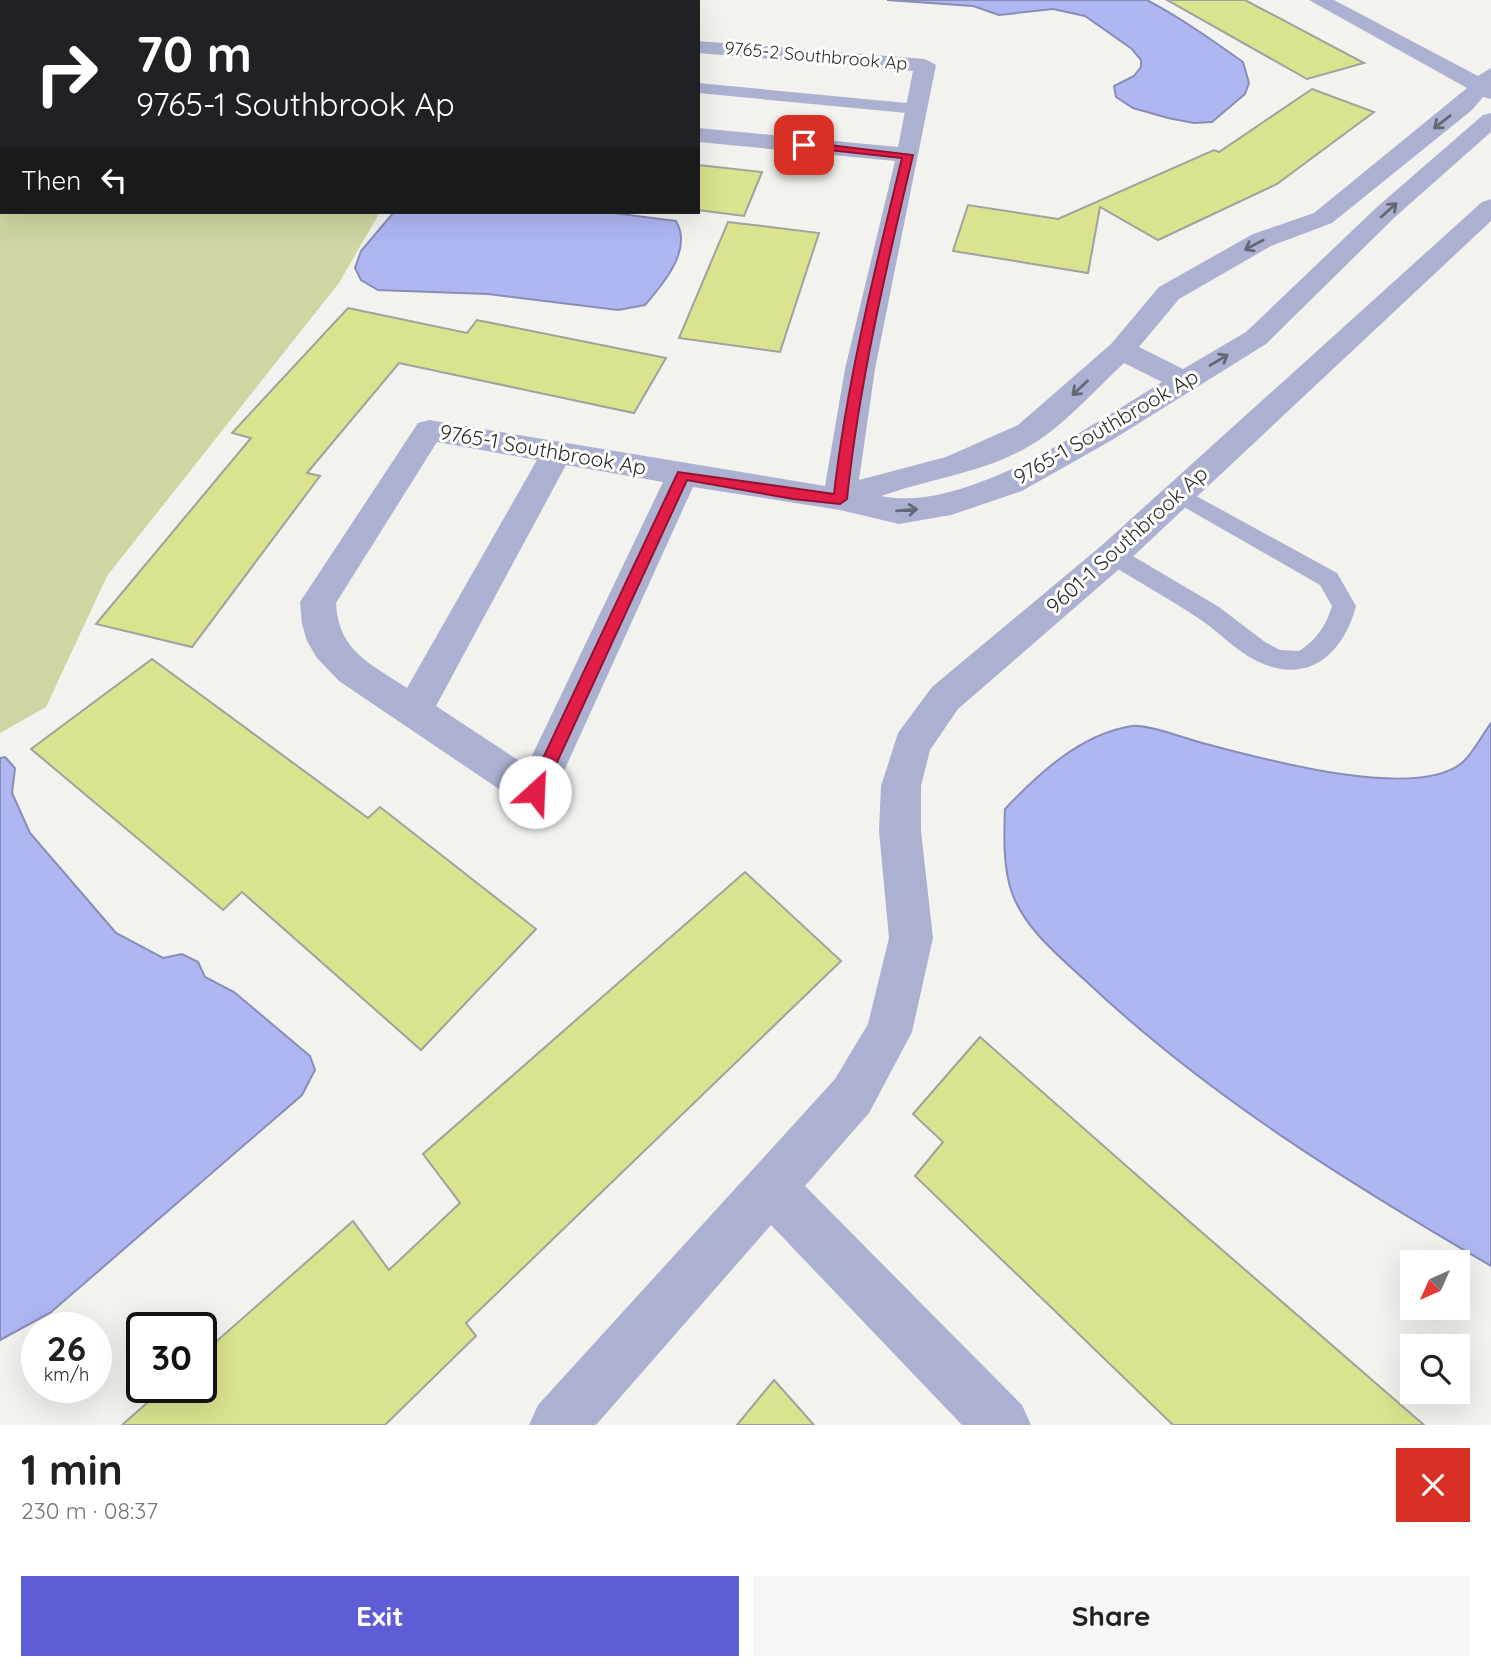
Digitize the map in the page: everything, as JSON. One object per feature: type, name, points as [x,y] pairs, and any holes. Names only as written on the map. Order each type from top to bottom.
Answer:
[{"type":"street","points":[[840,499],[890,481],[954,466],[1029,432],[1121,350],[1168,293],[1262,240],[1323,218],[1488,85],[1319,0]]},
{"type":"street","name":"9765-2 Southbrook Ap","points":[[700,47],[925,65],[908,155],[876,288],[846,442],[840,499]]},
{"type":"street","name":"9765-1 Southbrook Ap","points":[[683,475],[535,792],[352,671],[331,651],[318,628],[318,602],[429,430],[793,494],[840,499],[899,512],[951,504],[1011,483],[1256,338],[1386,212],[1491,120]]},
{"type":"street","points":[[700,135],[908,155]]},
{"type":"street","name":"9601-1 Southbrook Ap","points":[[558,1425],[852,1096],[889,1032],[911,938],[907,875],[900,831],[901,786],[912,745],[945,698],[1113,555],[1489,212]]},
{"type":"street","points":[[1121,350],[1185,382]]},
{"type":"street","points":[[413,713],[558,451]]},
{"type":"street","points":[[770,1187],[1002,1425]]},
{"type":"lane","points":[[700,88],[917,109]]},
{"type":"lane","points":[[1113,555],[1273,657],[1287,662],[1301,661],[1311,655],[1341,620],[1344,606],[1329,579],[1286,552],[1178,495]]},
{"type":"green space","points":[[0,214],[379,214],[339,283],[107,576],[46,707],[0,733]]},
{"type":"water","points":[[887,0],[1147,0],[1243,62],[1249,83],[1245,94],[1212,122],[1194,123],[1168,118],[1133,108],[1116,97],[1114,86],[1134,76],[1141,67],[1141,60],[1132,49],[1085,16],[1053,9],[999,15],[973,6]]},
{"type":"water","points":[[392,214],[621,214],[676,221],[681,243],[674,266],[645,305],[618,310],[488,294],[378,290],[361,280],[355,268],[361,251]]},
{"type":"water","points":[[1491,723],[1491,1266],[1470,1254],[1470,1250],[1464,1250],[1385,1203],[1281,1136],[1181,1063],[1133,1024],[1055,952],[1025,919],[1009,883],[1004,840],[1005,809],[1047,769],[1095,737],[1132,726],[1147,727],[1295,766],[1374,778],[1410,778],[1440,774],[1463,762]]},
{"type":"water","points":[[5,757],[15,768],[12,793],[30,833],[116,933],[163,958],[182,954],[198,962],[205,977],[234,992],[310,1056],[315,1070],[302,1095],[51,1312],[21,1312],[21,1329],[0,1340],[0,758]]},
{"type":"building","points":[[1167,0],[1245,0],[1364,63],[1307,79]]},
{"type":"building","points":[[1312,89],[1374,112],[1277,184],[1158,240],[1100,207],[1088,273],[953,251],[968,205],[1058,219],[1214,150],[1219,152]]},
{"type":"building","points":[[700,165],[762,172],[744,216],[700,210]]},
{"type":"building","points":[[728,222],[819,233],[780,352],[679,338]]},
{"type":"building","points":[[348,308],[467,333],[477,320],[666,358],[634,413],[399,363],[307,473],[320,476],[192,647],[96,624],[251,438],[232,433]]},
{"type":"building","points":[[152,659],[368,818],[380,807],[536,929],[421,1050],[242,892],[223,910],[31,749]]},
{"type":"building","points":[[745,872],[841,961],[466,1323],[476,1336],[385,1425],[122,1425],[147,1403],[217,1403],[217,1341],[353,1221],[389,1270],[460,1203],[423,1154]]},
{"type":"building","points":[[980,1037],[1424,1425],[1173,1425],[915,1176],[943,1142],[913,1114]]},
{"type":"building","points":[[774,1380],[814,1425],[737,1425]]},
{"type":"route","points":[[535,792],[683,475],[793,494],[840,499],[846,442],[876,288],[908,155],[804,145]]}]
